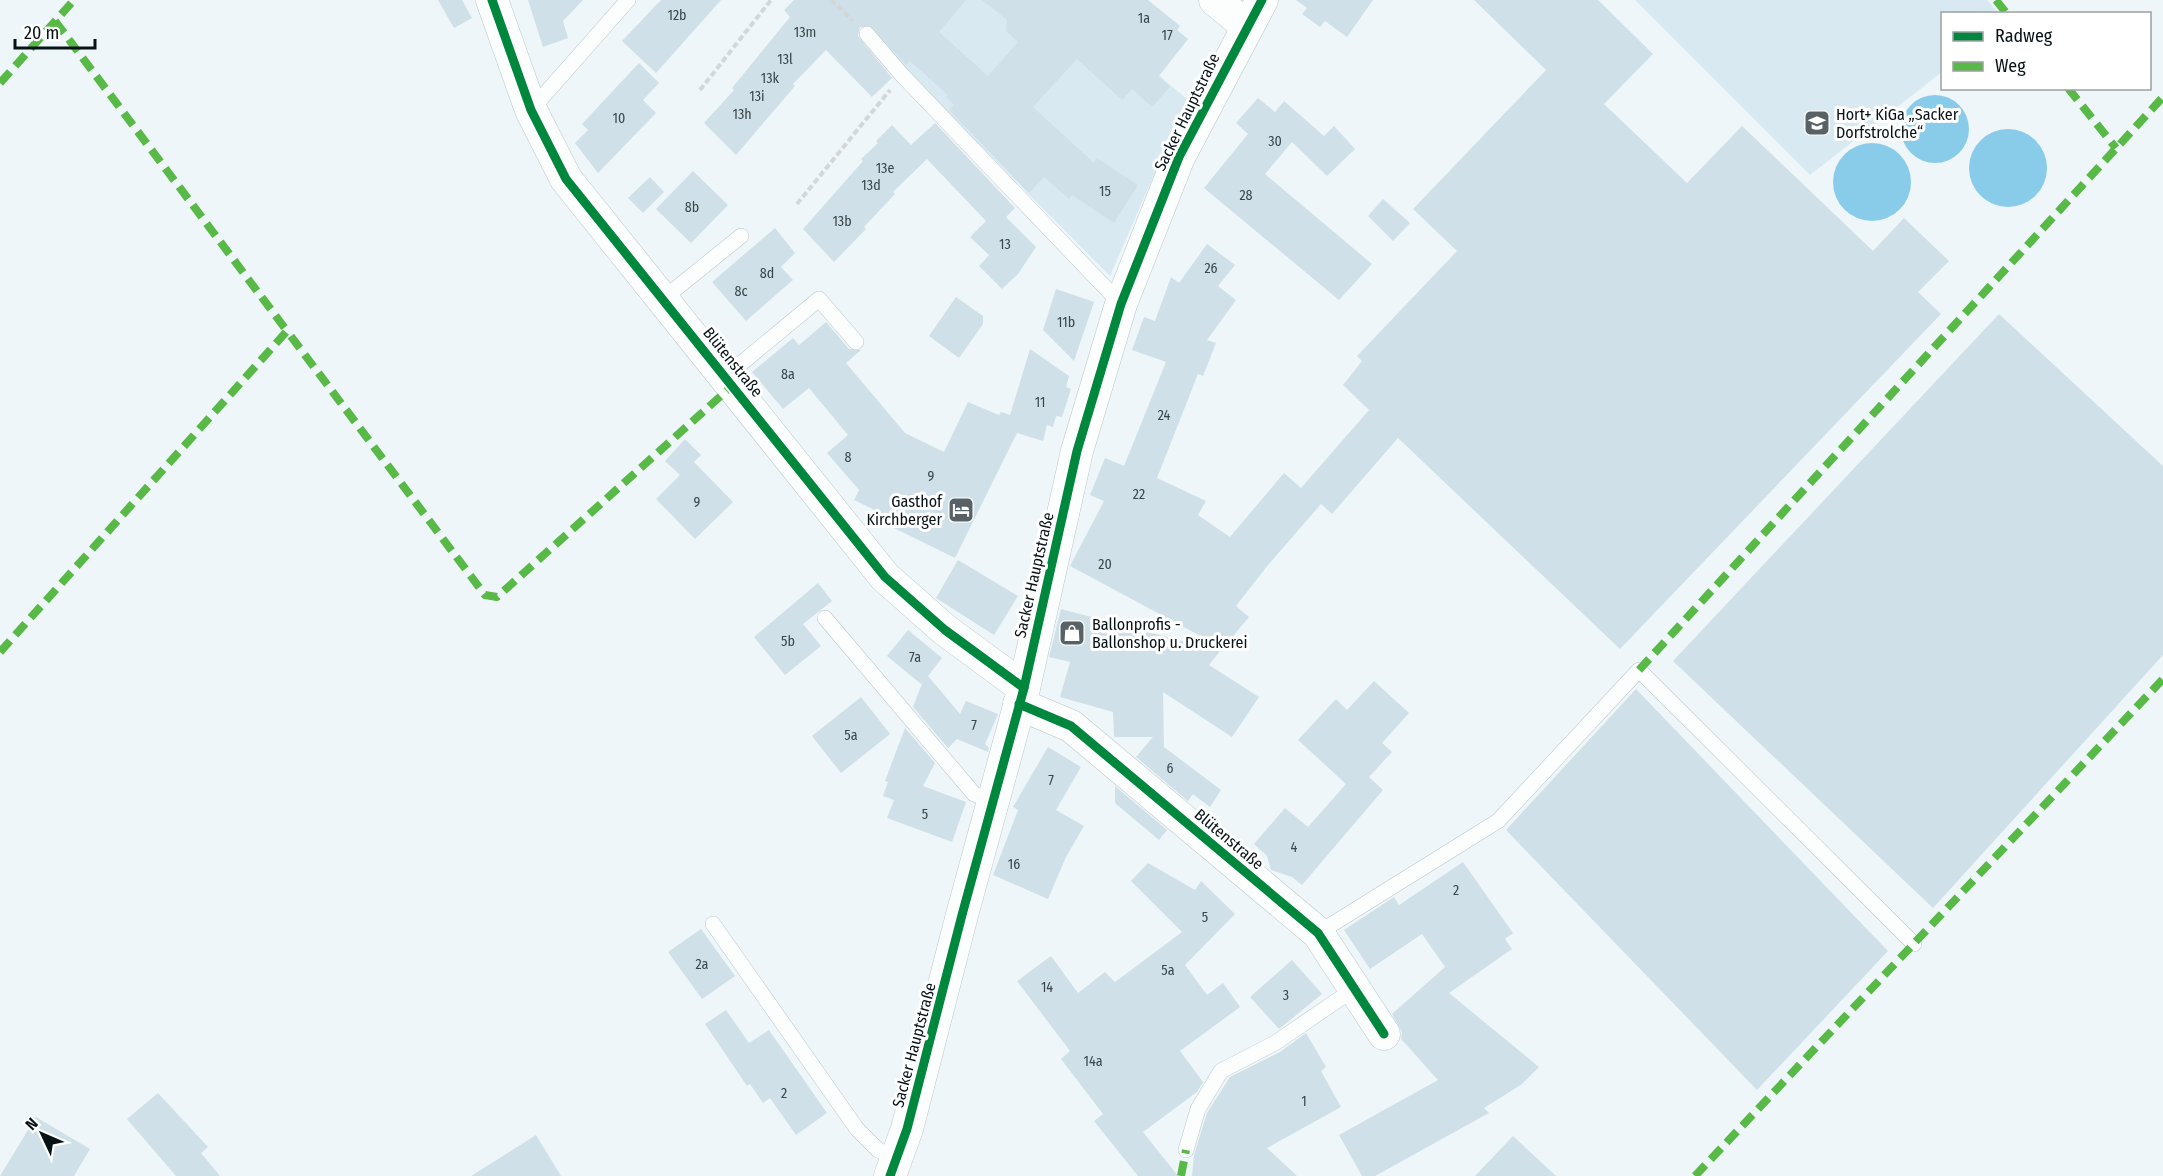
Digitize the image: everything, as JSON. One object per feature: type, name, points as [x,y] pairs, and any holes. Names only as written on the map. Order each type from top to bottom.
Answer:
[{"type":"street","name":"Blütenstraße","points":[[492,0],[531,110],[566,178],[885,577],[1022,696],[1071,726],[1318,933],[1384,1034]]},
{"type":"street","points":[[1215,0],[1254,13]]},
{"type":"street","name":"Sacker Hauptstraße","points":[[894,1167],[937,1018],[1022,696],[1077,451],[1121,304],[1179,157],[1254,13]]},
{"type":"lane","points":[[531,110],[628,0]]},
{"type":"lane","points":[[867,34],[902,75],[1121,304]]},
{"type":"lane","points":[[663,299],[741,236]]},
{"type":"lane","points":[[726,376],[819,299],[856,342]]},
{"type":"lane","points":[[825,618],[974,794],[993,801]]},
{"type":"lane","points":[[1318,933],[1498,822],[1639,670],[1914,944]]},
{"type":"lane","points":[[713,924],[857,1129],[894,1167]]},
{"type":"lane","points":[[1186,1150],[1198,1109],[1221,1071],[1275,1043],[1354,988]]},
{"type":"path","points":[[700,90],[771,0]]},
{"type":"path","points":[[831,0],[867,34]]},
{"type":"path","points":[[797,204],[902,75]]},
{"type":"shaded area","points":[[836,0],[1069,0],[1187,99],[1110,276]]},
{"type":"shaded area","name":"Hort+ KiGa „Sacker Dorfstrolche“","points":[[1635,0],[1987,0],[1997,12],[1941,12],[1941,73],[1810,175]]},
{"type":"water","points":[[1935,95],[1948,98],[1959,105],[1966,116],[1969,129],[1966,142],[1959,153],[1948,160],[1935,163],[1922,160],[1911,153],[1904,142],[1901,129],[1904,116],[1911,105],[1922,98]]},
{"type":"water","points":[[2008,129],[2023,132],[2036,140],[2044,153],[2047,168],[2044,183],[2036,196],[2023,204],[2008,207],[1993,204],[1980,196],[1972,183],[1969,168],[1972,153],[1980,140],[1993,132]]},
{"type":"water","points":[[1872,143],[1887,146],[1900,154],[1908,167],[1911,182],[1908,197],[1900,210],[1887,218],[1872,221],[1857,218],[1844,210],[1836,197],[1833,182],[1836,167],[1844,154],[1857,146]]},
{"type":"building","points":[[438,0],[462,0],[472,18],[454,28]]},
{"type":"building","points":[[528,0],[583,0],[563,21],[568,38],[543,47]]},
{"type":"building","points":[[661,0],[721,0],[656,73],[622,41]]},
{"type":"building","points":[[794,0],[966,0],[939,32],[988,76],[1018,42],[1006,31],[1007,20],[982,0],[1148,0],[1180,26],[1177,30],[1188,39],[1159,76],[1170,87],[1152,107],[1132,89],[1122,100],[1077,59],[1033,107],[1094,163],[1097,158],[1138,185],[1114,223],[1072,195],[1069,199],[1044,177],[1029,193],[949,110],[954,105],[946,97],[948,95],[910,61],[906,65],[870,25],[860,27],[858,36],[892,78],[872,97],[826,50],[793,84],[795,86],[736,155],[704,123],[734,90],[732,88],[790,17],[784,10]]},
{"type":"building","points":[[1296,0],[1373,0],[1347,37],[1325,21],[1320,27],[1302,14],[1307,8]]},
{"type":"building","points":[[1474,0],[1598,0],[1653,54],[1604,104],[1687,183],[1742,126],[1873,251],[1904,218],[1949,261],[1918,292],[1941,314],[1620,649],[1398,438],[1332,514],[1321,504],[1268,565],[1236,606],[1249,617],[1223,648],[1070,566],[1104,501],[1090,495],[1105,458],[1124,466],[1166,362],[1132,350],[1144,317],[1155,321],[1171,277],[1179,283],[1207,244],[1235,265],[1218,286],[1236,300],[1207,340],[1216,343],[1203,376],[1198,374],[1157,478],[1206,501],[1198,515],[1230,537],[1284,473],[1301,488],[1369,410],[1343,385],[1362,361],[1357,356],[1457,251],[1413,209],[1546,70]]},
{"type":"building","points":[[639,63],[659,83],[643,100],[656,113],[598,173],[575,143],[588,130],[582,124]]},
{"type":"building","points":[[1258,98],[1275,112],[1284,101],[1324,136],[1334,126],[1355,149],[1327,176],[1292,142],[1265,174],[1372,264],[1339,300],[1204,188],[1248,134],[1236,123]]},
{"type":"building","points":[[935,123],[1015,208],[1006,217],[1036,247],[1018,274],[1002,289],[979,266],[989,255],[970,237],[986,221],[927,159],[893,192],[895,194],[864,227],[866,229],[834,262],[803,229],[892,125],[911,145]]},
{"type":"building","points":[[693,171],[728,205],[691,243],[656,209]]},
{"type":"building","points":[[650,177],[664,192],[643,213],[628,198]]},
{"type":"building","points":[[1383,199],[1410,223],[1393,241],[1368,216]]},
{"type":"building","points":[[775,228],[795,253],[781,267],[793,280],[746,321],[712,282]]},
{"type":"building","points":[[1056,289],[1094,302],[1074,361],[1043,330]]},
{"type":"building","points":[[956,297],[983,316],[983,324],[959,358],[929,336]]},
{"type":"building","points":[[1999,314],[2163,466],[2163,655],[1933,908],[1673,661]]},
{"type":"building","points":[[826,322],[849,349],[861,350],[846,363],[905,433],[944,452],[968,402],[999,415],[1001,412],[1010,415],[1030,349],[1069,376],[1066,387],[1071,389],[1062,417],[1056,416],[1053,427],[1047,425],[1043,441],[1017,433],[955,558],[890,526],[893,519],[854,500],[859,490],[827,453],[848,435],[809,388],[783,409],[752,372],[793,338],[799,345]]},
{"type":"building","points":[[685,439],[701,455],[694,462],[733,502],[695,539],[656,499],[680,475],[665,461]]},
{"type":"building","points":[[958,560],[1018,596],[994,635],[936,598]]},
{"type":"building","points":[[818,583],[832,601],[803,624],[821,646],[785,675],[754,637]]},
{"type":"building","points":[[1061,609],[1220,651],[1209,665],[1259,697],[1232,737],[1163,692],[1164,747],[1221,790],[1210,807],[1193,794],[1188,801],[1136,757],[1153,737],[1114,737],[1113,712],[1060,697],[1070,662],[1049,657]]},
{"type":"building","points":[[908,630],[942,658],[928,676],[960,714],[966,701],[998,714],[985,744],[989,748],[988,752],[957,739],[948,748],[913,707],[923,681],[921,684],[887,656]]},
{"type":"building","points":[[1374,681],[1409,713],[1382,743],[1392,752],[1369,777],[1383,790],[1302,885],[1292,877],[1271,870],[1267,856],[1254,844],[1285,808],[1308,827],[1346,784],[1298,740],[1336,699],[1347,710]]},
{"type":"building","points":[[1636,689],[1888,951],[1757,1090],[1506,830]]},
{"type":"building","points":[[861,697],[890,734],[841,773],[812,736]]},
{"type":"building","points":[[905,728],[935,763],[923,786],[966,802],[952,842],[887,818],[894,800],[883,796],[888,782],[885,781]]},
{"type":"building","points":[[1048,747],[1081,767],[1056,810],[1084,826],[1066,857],[1048,899],[993,875],[1018,810],[1013,807]]},
{"type":"building","points":[[1115,786],[1167,830],[1159,840],[1115,803]]},
{"type":"building","points":[[1463,862],[1513,933],[1505,939],[1512,949],[1449,993],[1539,1067],[1522,1084],[1484,1108],[1489,1113],[1375,1176],[1362,1176],[1339,1135],[1438,1080],[1401,1039],[1402,1032],[1392,1014],[1445,967],[1422,934],[1370,969],[1344,930],[1394,897],[1399,905]]},
{"type":"building","points":[[1148,863],[1195,890],[1201,881],[1235,914],[1185,965],[1207,995],[1223,983],[1240,1007],[1180,1051],[1203,1082],[1197,1092],[1143,1132],[1178,1176],[1138,1176],[1094,1121],[1103,1114],[1061,1059],[1070,1051],[1017,981],[1051,956],[1078,993],[1105,972],[1115,982],[1182,932],[1131,881]]},
{"type":"building","points":[[701,929],[735,976],[702,999],[668,952]]},
{"type":"building","points":[[1292,960],[1322,994],[1279,1029],[1250,997]]},
{"type":"building","points":[[726,1010],[749,1043],[769,1030],[827,1113],[796,1135],[770,1098],[763,1103],[750,1084],[747,1086],[705,1024]]},
{"type":"building","points":[[1306,1033],[1326,1067],[1321,1071],[1341,1107],[1267,1148],[1297,1176],[1192,1176],[1194,1155],[1207,1113],[1230,1077],[1280,1052]]},
{"type":"building","points":[[158,1093],[208,1147],[201,1153],[220,1176],[176,1176],[127,1119]]},
{"type":"building","points":[[36,1117],[90,1149],[74,1176],[0,1176]]},
{"type":"building","points":[[536,1135],[561,1176],[471,1176]]},
{"type":"building","points":[[1513,1136],[1556,1176],[1475,1176]]},
{"type":"marked path","points":[[0,83],[74,0]]},
{"type":"marked path","points":[[1996,0],[2005,12]]},
{"type":"marked path","points":[[55,21],[287,331]]},
{"type":"marked path","points":[[2070,90],[2116,148]]},
{"type":"marked path","points":[[1639,670],[2163,97]]},
{"type":"marked path","points":[[0,652],[287,331],[485,595],[497,597],[733,385]]},
{"type":"marked path","points":[[1695,1176],[2163,679]]},
{"type":"marked path","points":[[1181,1176],[1186,1150]]},
{"type":"cycle path","points":[[492,0],[531,110],[566,179],[885,577],[945,630],[1024,688]]},
{"type":"cycle path","points":[[890,1176],[907,1129],[1024,688],[1077,451],[1121,304],[1179,157],[1262,0]]},
{"type":"cycle path","points":[[1019,704],[1071,726],[1318,933],[1384,1034]]},
{"type":"place","name":"Hort+ KiGa „Sacker Dorfstrolche“","points":[[1817,123]]},
{"type":"place","name":"Gasthof Kirchberger","points":[[961,510]]},
{"type":"place","name":"Ballonprofis - Ballonshop u. Druckerei","points":[[1072,633]]}]
